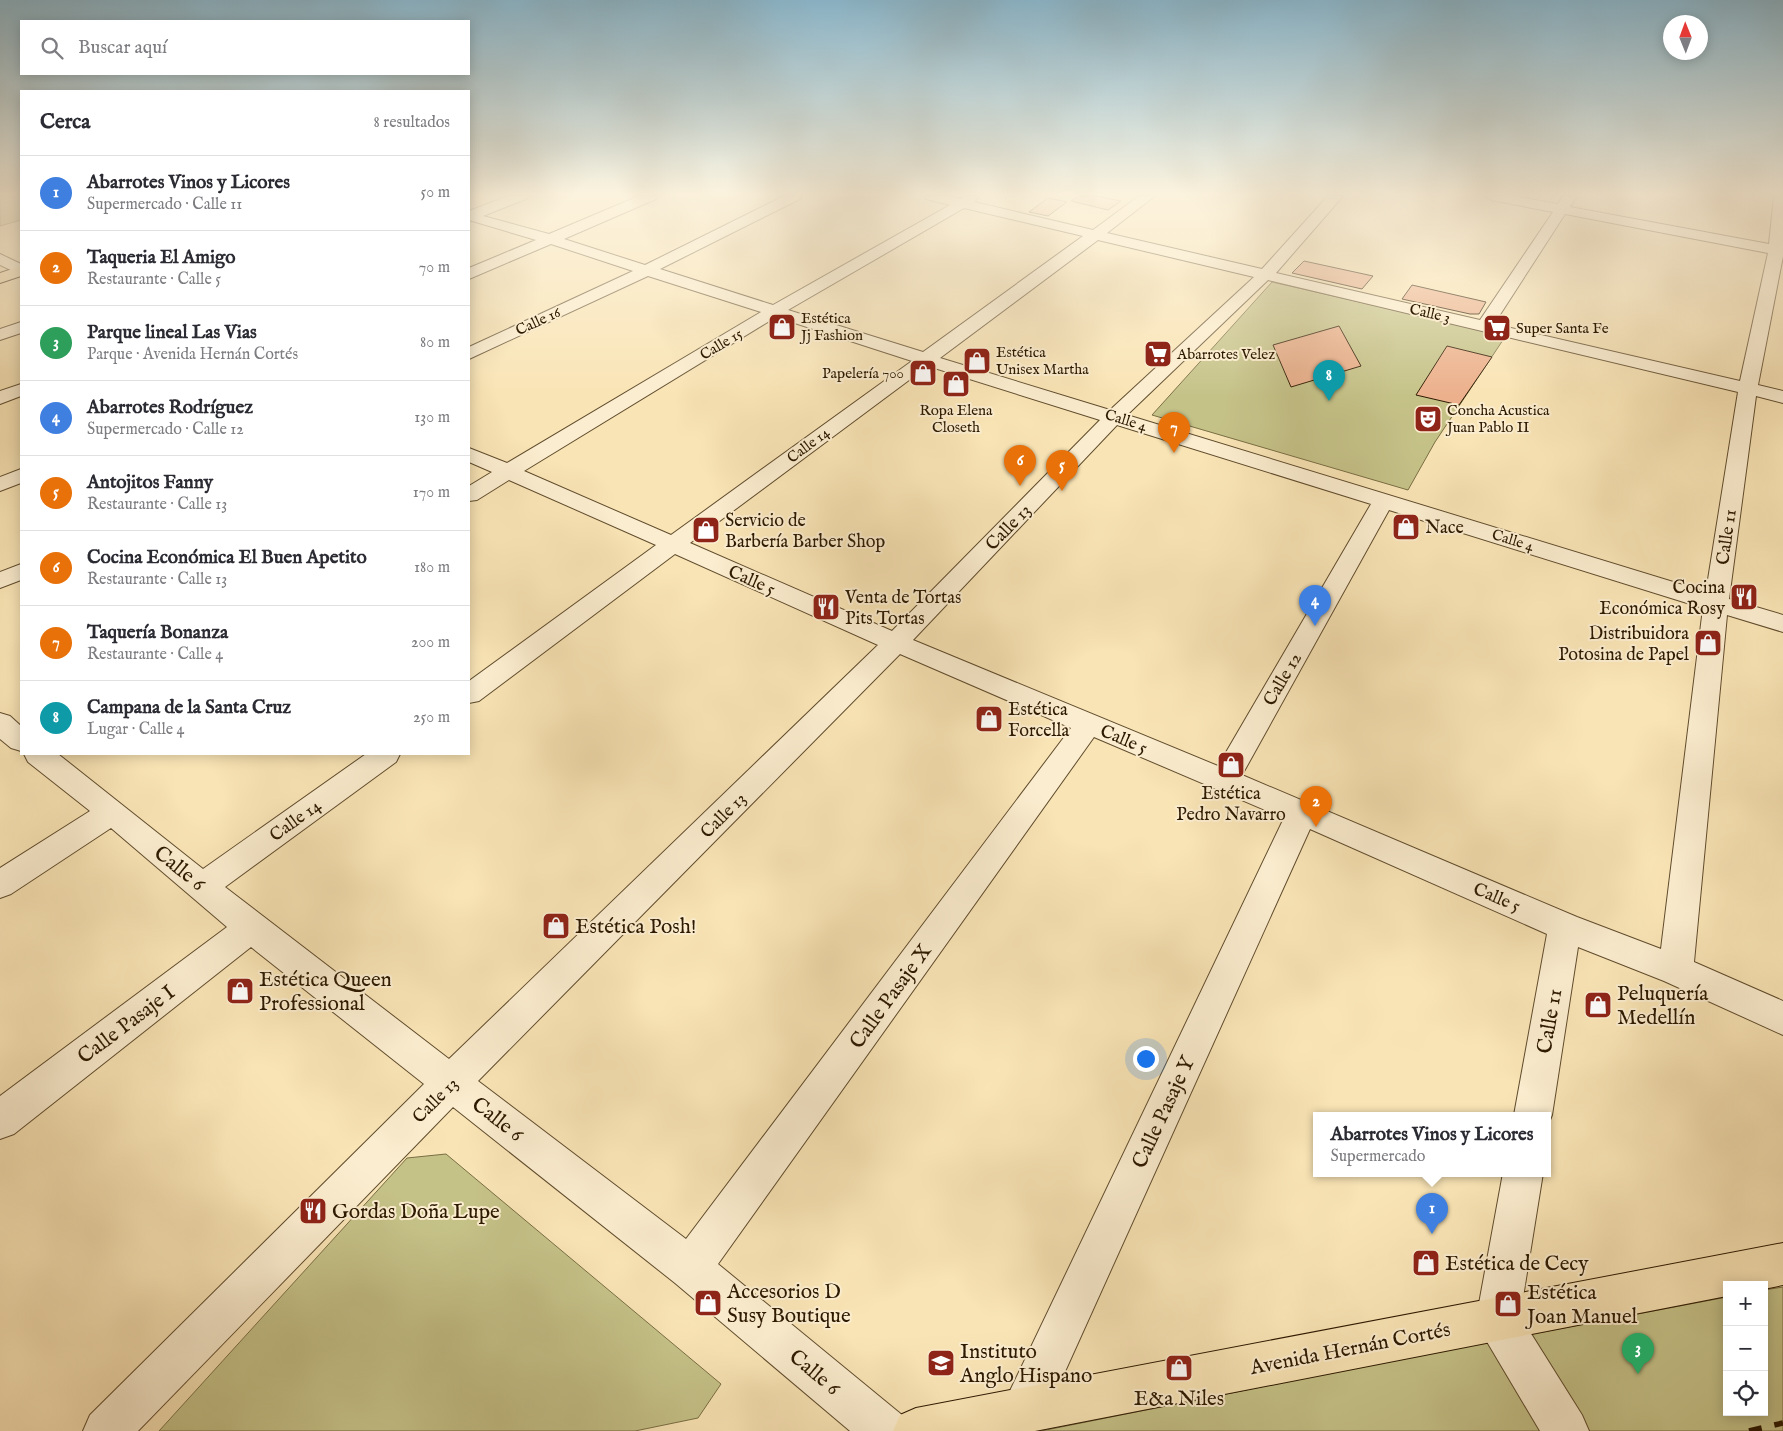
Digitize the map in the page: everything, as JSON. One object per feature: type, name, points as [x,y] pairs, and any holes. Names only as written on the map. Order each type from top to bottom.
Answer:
[{"type":"main road","points":[[0,278],[20,270]]},
{"type":"main road","name":"Avenida Hernán Cortés","points":[[916,1431],[1783,1264]]},
{"type":"street","points":[[7,263],[20,269]]},
{"type":"street","points":[[470,274],[495,263]]},
{"type":"street","name":"Calle 4","points":[[620,263],[1783,624]]},
{"type":"street","name":"Calle 16","points":[[470,354],[661,263]]},
{"type":"street","name":"Calle 15","points":[[470,494],[774,311],[858,263]]},
{"type":"street","name":"Calle 14","points":[[470,693],[1056,263]]},
{"type":"street","name":"Calle 3","points":[[1217,263],[1783,396]]},
{"type":"street","name":"Calle 13","points":[[106,1431],[451,1083],[896,643],[1114,416],[1275,263]]},
{"type":"street","points":[[1484,325],[1526,263]]},
{"type":"street","name":"Calle 11","points":[[1676,970],[1716,604],[1748,388],[1776,263]]},
{"type":"street","points":[[0,335],[20,327]]},
{"type":"street","points":[[0,398],[20,390]]},
{"type":"street","name":"Calle 5","points":[[470,454],[896,643],[1302,813],[1565,927],[1676,970],[1783,1018]]},
{"type":"street","points":[[0,484],[20,475]]},
{"type":"street","name":"Calle 12","points":[[1224,780],[1384,500]]},
{"type":"street","points":[[0,581],[20,571]]},
{"type":"street","points":[[0,723],[20,739]]},
{"type":"street","name":"Calle Pasaje X","points":[[690,1268],[1089,724]]},
{"type":"street","name":"Calle 6","points":[[39,755],[203,886],[251,928],[690,1268],[886,1431]]},
{"type":"street","name":"Calle 14","points":[[203,886],[385,755]]},
{"type":"street","points":[[0,886],[112,812]]},
{"type":"street","name":"Calle Pasaje Y","points":[[1024,1411],[1302,813]]},
{"type":"street","name":"Calle 11","points":[[1534,1112],[1565,927]]},
{"type":"street","name":"Calle Pasaje I","points":[[0,1120],[251,928]]},
{"type":"street","points":[[1522,1177],[1498,1320],[1566,1431]]},
{"type":"shaded area","points":[[1272,282],[1499,334],[1503,340],[1435,442],[1408,490],[1152,415]]},
{"type":"shaded area","points":[[446,1154],[721,1384],[698,1418],[635,1431],[159,1431],[407,1158]]},
{"type":"shaded area","points":[[1783,1287],[1783,1431],[1581,1431],[1527,1335],[1723,1298],[1723,1416],[1768,1416],[1768,1289]]},
{"type":"shaded area","points":[[1496,1340],[1551,1431],[1041,1431]]},
{"type":"building","points":[[1302,263],[1312,263],[1373,276],[1362,289],[1292,273]]},
{"type":"building","points":[[1412,285],[1486,302],[1479,314],[1470,314],[1402,299]]},
{"type":"building","points":[[1339,326],[1361,366],[1291,387],[1273,345]]},
{"type":"building","points":[[1447,346],[1492,357],[1459,405],[1416,395]]},
{"type":"railway","points":[[1749,1431],[1783,1423]]},
{"type":"place","name":"Estética Jj Fashion","points":[[782,327]]},
{"type":"place","name":"Super Santa Fe","points":[[1497,328]]},
{"type":"place","name":"Abarrotes Velez","points":[[1158,354]]},
{"type":"place","name":"Estética Unisex Martha","points":[[977,361]]},
{"type":"place","name":"Papelería 700","points":[[923,373]]},
{"type":"place","name":"Ropa Elena Closeth","points":[[956,384]]},
{"type":"place","name":"Campana de la Santa Cruz","points":[[1329,401]]},
{"type":"place","name":"Concha Acustica Juan Pablo II","points":[[1428,419]]},
{"type":"place","name":"Taquería Bonanza","points":[[1174,453]]},
{"type":"place","name":"Cocina Económica El Buen Apetito","points":[[1020,486]]},
{"type":"place","name":"Antojitos Fanny","points":[[1062,491]]},
{"type":"place","name":"Nace","points":[[1406,527]]},
{"type":"place","name":"Servicio de Barbería Barber Shop","points":[[706,530]]},
{"type":"place","name":"Cocina Económica Rosy","points":[[1744,597]]},
{"type":"place","name":"Venta de Tortas Pits Tortas","points":[[826,607]]},
{"type":"place","name":"Abarrotes Rodríguez","points":[[1315,626]]},
{"type":"place","name":"Distribuidora Potosina de Papel","points":[[1708,643]]},
{"type":"place","name":"Estética Forcella","points":[[989,719]]},
{"type":"place","name":"Estética Pedro Navarro","points":[[1231,765]]},
{"type":"place","name":"Taqueria El Amigo","points":[[1316,827]]},
{"type":"place","name":"Estética Posh!","points":[[556,926]]},
{"type":"place","name":"Estética Queen Professional","points":[[240,991]]},
{"type":"place","name":"Peluquería Medellín","points":[[1598,1005]]},
{"type":"place","name":"Gordas Doña Lupe","points":[[313,1211]]},
{"type":"place","name":"Abarrotes Vinos y Licores","points":[[1432,1234]]},
{"type":"place","name":"Estética de Cecy","points":[[1426,1263]]},
{"type":"place","name":"Accesorios D Susy Boutique","points":[[708,1303]]},
{"type":"place","name":"Estética Joan Manuel","points":[[1508,1304]]},
{"type":"place","name":"Instituto Anglo Hispano","points":[[941,1363]]},
{"type":"place","name":"E&a Niles","points":[[1179,1368]]},
{"type":"place","name":"Parque lineal Las Vias","points":[[1638,1374]]}]
